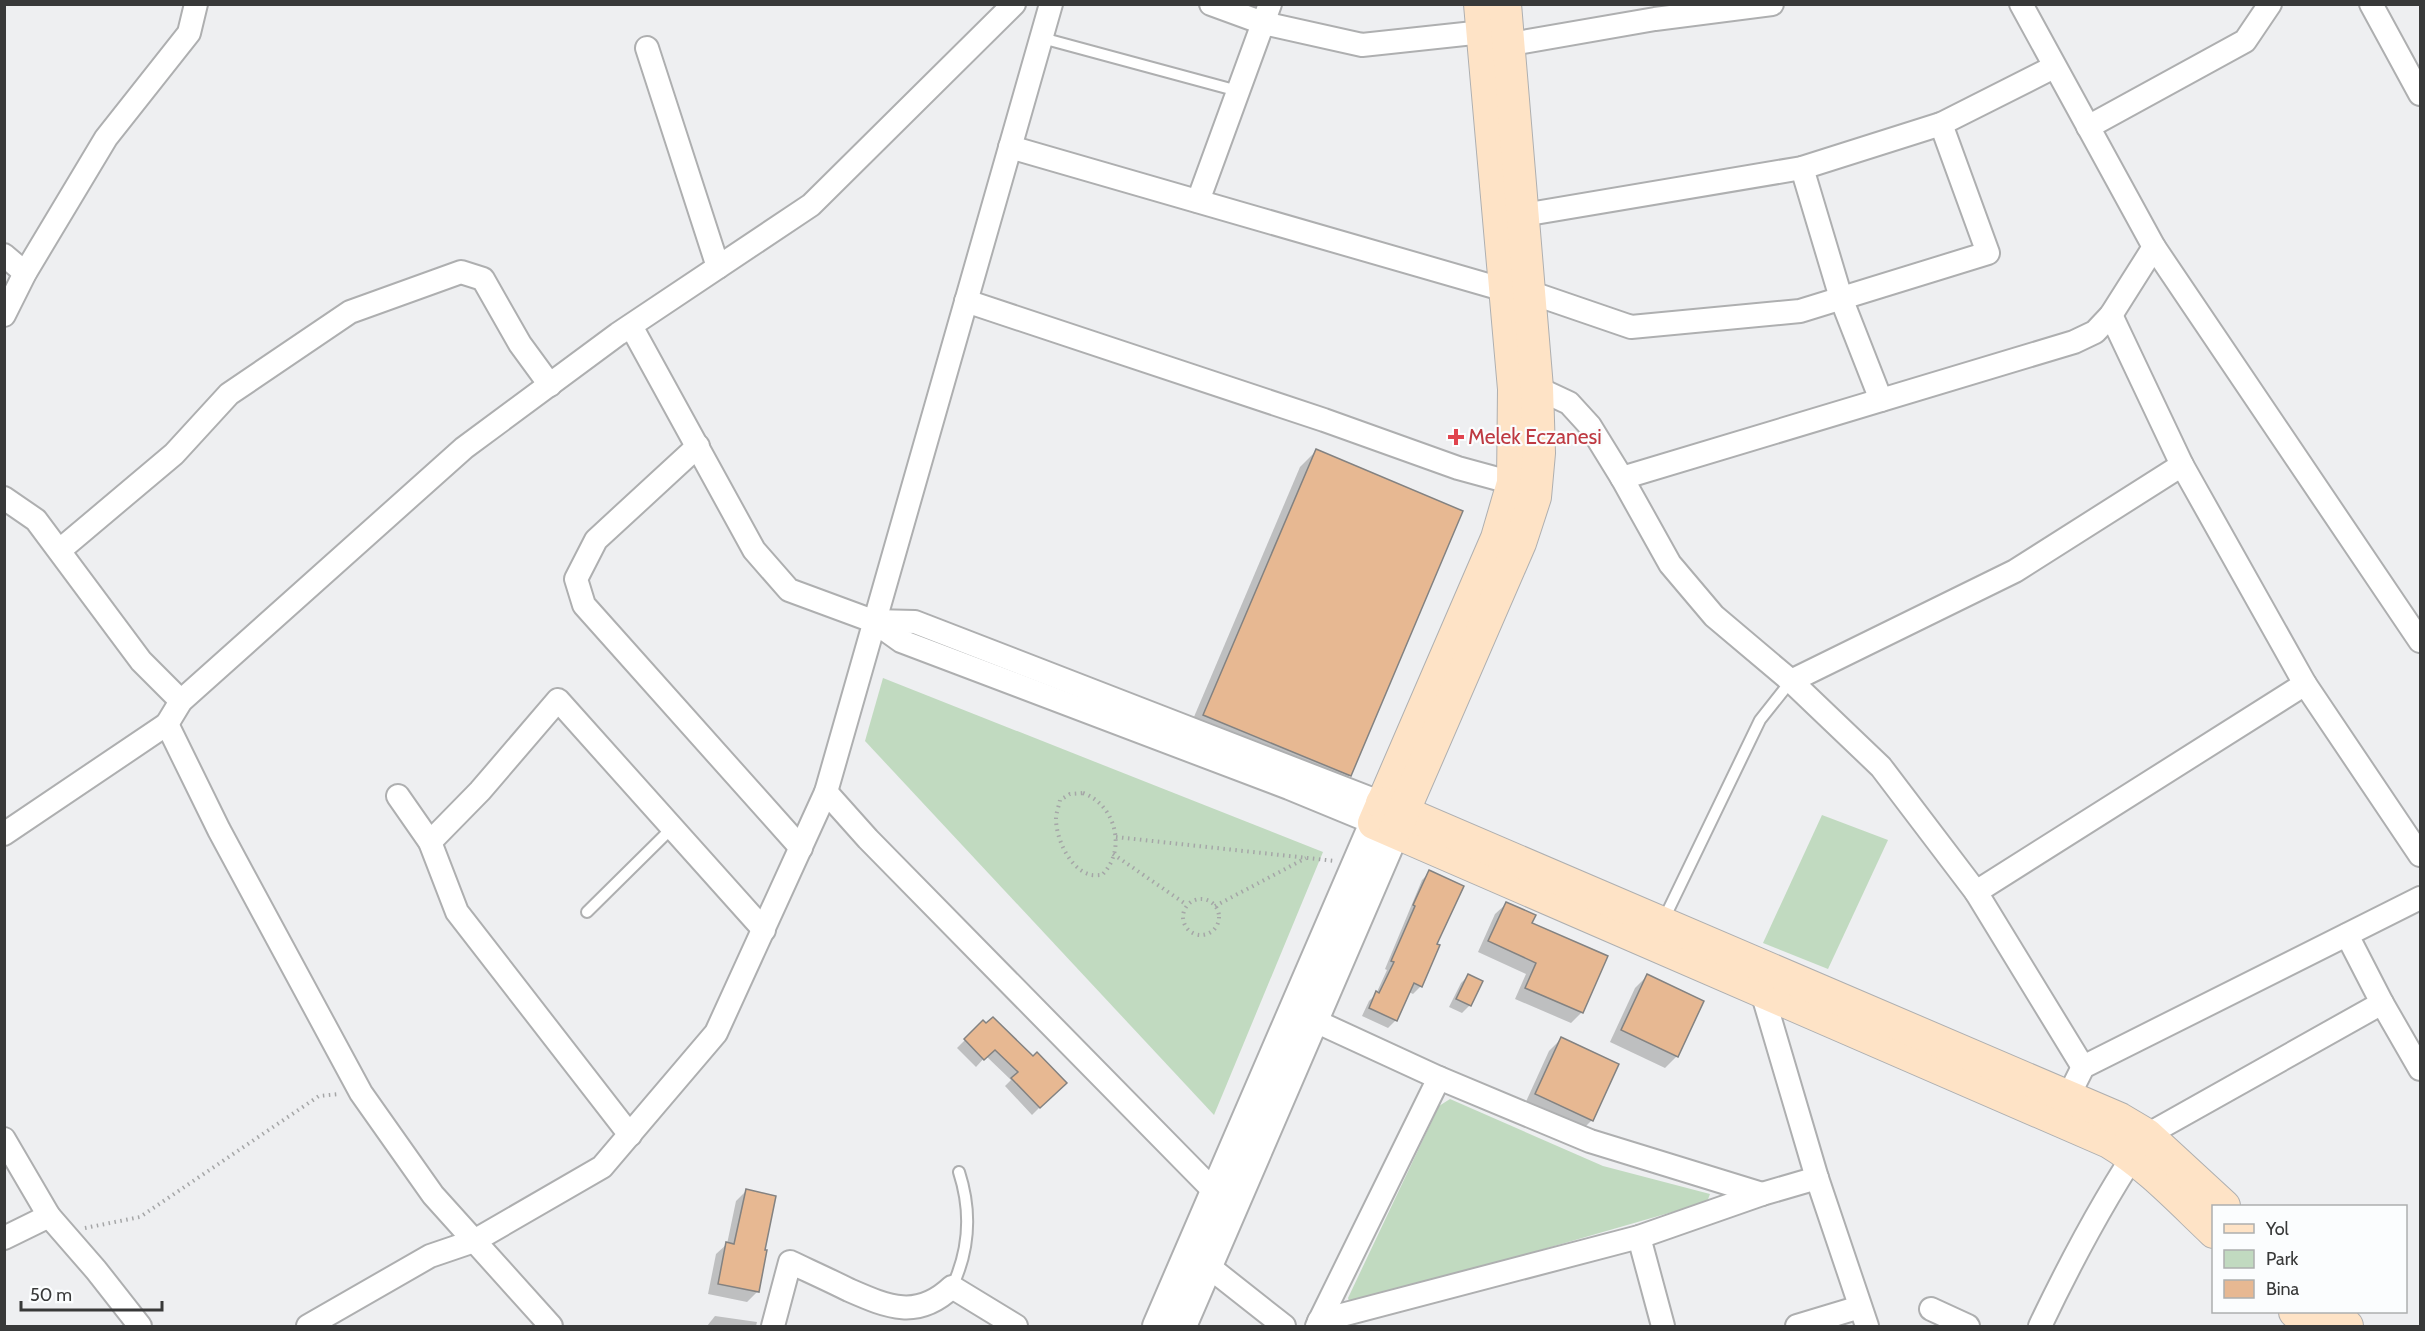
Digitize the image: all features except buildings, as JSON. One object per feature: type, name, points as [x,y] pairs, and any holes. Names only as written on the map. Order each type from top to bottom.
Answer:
[{"type":"main road","points":[[1389,817],[1520,543],[1535,497],[1539,453],[1525,389],[1517,291],[1489,32],[1505,4]]},
{"type":"main road","points":[[1489,32],[1523,215],[1517,291]]},
{"type":"main road","points":[[1389,817],[1497,538],[1513,483],[1525,389]]},
{"type":"main road","points":[[1389,817],[1662,924],[1761,979]]},
{"type":"main road","points":[[1389,817],[2062,1108],[2109,1142],[2140,1146],[2223,1205]]},
{"type":"main road","points":[[2140,1146],[2212,1230]]},
{"type":"main road","points":[[2297,1313],[2311,1326]]},
{"type":"main road","points":[[2334,1313],[2347,1326]]},
{"type":"street","points":[[4,315],[25,273],[105,138],[189,33],[196,4]]},
{"type":"street","points":[[9,824],[167,724],[181,700],[464,448],[631,326],[811,205],[1014,4]]},
{"type":"street","points":[[308,1326],[430,1256],[474,1241],[602,1167],[716,1032],[826,792],[1051,4]]},
{"type":"street","points":[[1211,4],[1266,14],[1362,45],[1655,19],[1772,4]]},
{"type":"street","points":[[2021,4],[2154,246],[2421,641]]},
{"type":"street","points":[[2088,127],[2245,41],[2270,4]]},
{"type":"street","points":[[2371,4],[2421,94]]},
{"type":"street","points":[[1198,201],[1266,14]]},
{"type":"street","points":[[647,48],[718,267]]},
{"type":"street","points":[[1523,215],[1802,168],[1941,123],[2054,67]]},
{"type":"street","points":[[1010,147],[1517,291],[1631,327],[1800,311],[1988,253],[1941,123]]},
{"type":"street","points":[[1802,168],[1841,298],[1881,400]]},
{"type":"street","points":[[1622,478],[2074,342],[2095,332],[2111,315],[2154,246]]},
{"type":"street","points":[[4,255],[25,273]]},
{"type":"street","points":[[60,550],[174,454],[229,394],[350,312],[461,272],[483,279],[520,344],[550,385]]},
{"type":"street","points":[[966,301],[1324,420],[1458,468],[1513,483]]},
{"type":"street","points":[[2111,315],[2182,465],[2305,684],[2421,855]]},
{"type":"street","points":[[631,326],[754,550],[789,590],[873,621],[902,641],[1267,780],[1389,817]]},
{"type":"street","points":[[1525,389],[1569,403],[1590,426],[1670,564],[1714,616],[1791,681],[1881,767],[1976,892],[2083,1066]]},
{"type":"street","points":[[698,446],[596,540],[576,579],[584,605],[801,848]]},
{"type":"street","points":[[1791,681],[2015,570],[2182,465]]},
{"type":"street","points":[[4,498],[36,520],[141,661],[181,700]]},
{"type":"street","points":[[1976,892],[2305,684]]},
{"type":"street","points":[[430,842],[480,791],[558,700],[764,930]]},
{"type":"street","points":[[167,724],[219,830],[361,1093],[433,1194],[551,1326]]},
{"type":"street","points":[[826,792],[868,839],[1226,1196]]},
{"type":"street","points":[[398,796],[430,842],[457,912],[630,1135]]},
{"type":"street","points":[[1303,1015],[1356,863],[1389,817]]},
{"type":"street","points":[[1157,1326],[1226,1196],[1389,817]]},
{"type":"street","points":[[2062,1108],[2083,1066],[2421,898]]},
{"type":"street","points":[[2347,935],[2382,1003],[2421,1069]]},
{"type":"street","points":[[1761,979],[1817,1178],[1864,1317],[1797,1326]]},
{"type":"street","points":[[2040,1326],[2066,1272],[2140,1146],[2382,1003]]},
{"type":"street","points":[[1303,1015],[1439,1077],[1590,1141],[1762,1194]]},
{"type":"street","points":[[1318,1324],[1439,1077]]},
{"type":"street","points":[[4,1140],[49,1216],[140,1326]]},
{"type":"street","points":[[1318,1324],[1639,1237],[1762,1194],[1817,1178]]},
{"type":"street","points":[[1182,1326],[1208,1266],[1226,1196]]},
{"type":"street","points":[[4,1238],[49,1216]]},
{"type":"street","points":[[1639,1237],[1663,1326]]},
{"type":"street","points":[[773,1326],[790,1262],[875,1302],[895,1308],[926,1304],[945,1294],[952,1287],[1016,1326]]},
{"type":"street","points":[[1208,1266],[1284,1326]]},
{"type":"street","points":[[1930,1309],[1968,1326]]},
{"type":"lane","points":[[1042,38],[1238,91]]},
{"type":"lane","points":[[1662,924],[1760,720],[1791,681]]},
{"type":"lane","points":[[587,912],[672,828]]},
{"type":"lane","points":[[952,1287],[960,1271],[967,1238],[967,1204],[958,1172]]},
{"type":"path","points":[[1083,793],[1095,797],[1105,806],[1112,820],[1116,837],[1113,854],[1110,868],[1102,876],[1089,875],[1078,868],[1061,841],[1056,818],[1060,800],[1070,794],[1083,793]]},
{"type":"path","points":[[1116,837],[1356,863]]},
{"type":"path","points":[[1113,854],[1187,905]]},
{"type":"path","points":[[1215,906],[1306,858]]},
{"type":"path","points":[[1200,899],[1215,906],[1218,914],[1217,925],[1210,933],[1198,936],[1188,931],[1183,915],[1187,905],[1200,899]]},
{"type":"path","points":[[65,1236],[82,1229],[140,1217],[319,1096],[361,1093]]},
{"type":"green space","points":[[883,678],[1323,852],[1214,1115],[865,741]]},
{"type":"green space","points":[[1822,815],[1888,840],[1828,969],[1763,943]]},
{"type":"green space","points":[[1450,1099],[1603,1166],[1710,1194],[1707,1202],[1350,1305],[1348,1298],[1439,1106]]},
{"type":"place","name":"Melek Eczanesi","points":[[1456,437]]}]
